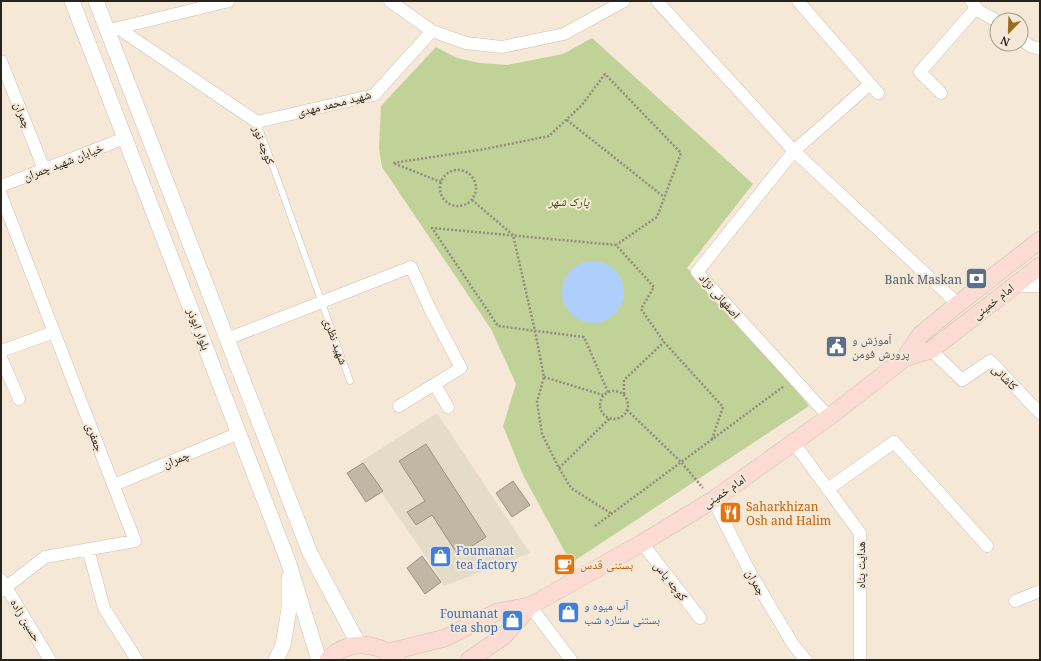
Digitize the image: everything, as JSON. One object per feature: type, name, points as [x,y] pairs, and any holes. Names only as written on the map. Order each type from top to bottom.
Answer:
[{"type":"main road","name":"امام خمینی","points":[[393,656],[445,638],[497,612],[530,606],[642,543],[713,500],[829,418],[905,358],[920,335],[1040,240]]},
{"type":"main road","name":"امام خمینی","points":[[905,358],[931,350],[1040,266]]},
{"type":"main road","name":"امام خمینی","points":[[469,660],[504,636],[530,606]]},
{"type":"main road","points":[[328,660],[331,656],[344,648],[359,645],[375,646],[393,656]]},
{"type":"street","name":"بلوار ابوذر","points":[[72,1],[288,561],[318,660]]},
{"type":"street","name":"بلوار ابوذر","points":[[96,1],[113,29],[146,130],[310,553],[359,645]]},
{"type":"street","points":[[113,29],[230,1]]},
{"type":"street","points":[[390,1],[432,31],[466,43],[502,46],[564,34],[624,1]]},
{"type":"street","points":[[657,1],[794,151],[958,304]]},
{"type":"street","points":[[798,1],[878,94]]},
{"type":"street","points":[[941,93],[920,72],[974,4],[978,10],[989,16]]},
{"type":"street","name":"کوچه نور","points":[[113,29],[257,122]]},
{"type":"street","name":"شهید محمد مهدی","points":[[257,122],[374,94],[432,31]]},
{"type":"street","points":[[1029,45],[1040,49]]},
{"type":"street","name":"چمران","points":[[1,61],[44,169]]},
{"type":"street","points":[[794,151],[870,84]]},
{"type":"street","points":[[125,138],[146,130]]},
{"type":"street","name":"خیابان شهید چمران","points":[[1,186],[125,138]]},
{"type":"street","name":"اصفهانی نژاد","points":[[794,151],[697,272],[829,418]]},
{"type":"street","name":"جعفری","points":[[1,195],[136,541],[44,557],[3,586]]},
{"type":"street","points":[[227,339],[411,267],[430,309],[461,368],[399,406]]},
{"type":"street","points":[[1015,284],[1040,285]]},
{"type":"street","points":[[1,351],[54,332]]},
{"type":"street","name":"کاشانی","points":[[931,350],[962,380],[990,362],[1040,413]]},
{"type":"street","points":[[1,358],[19,399]]},
{"type":"street","points":[[435,385],[448,407]]},
{"type":"street","name":"چمران","points":[[114,485],[239,433]]},
{"type":"street","points":[[828,489],[894,442],[987,546]]},
{"type":"street","name":"هدایت پناه","points":[[794,443],[860,533],[860,660]]},
{"type":"street","name":"چمران","points":[[713,500],[751,574],[794,646],[806,660]]},
{"type":"street","name":"کوچه یاس","points":[[642,543],[700,618]]},
{"type":"street","points":[[88,549],[104,608],[137,660]]},
{"type":"street","points":[[276,660],[283,645],[289,609],[288,561]]},
{"type":"street","name":"حسین زاده","points":[[3,586],[50,660]]},
{"type":"street","points":[[1015,601],[1040,592]]},
{"type":"street","points":[[530,606],[571,660]]},
{"type":"lane","name":"کوچه نور","points":[[257,122],[322,302]]},
{"type":"lane","name":"شهید نظری","points":[[322,302],[350,381]]},
{"type":"path","points":[[441,182],[393,163],[485,149],[549,136],[582,105],[605,74],[680,153],[657,217],[616,245],[432,228],[498,326],[584,337],[608,392]]},
{"type":"path","points":[[567,120],[664,197]]},
{"type":"path","points":[[458,170],[464,171],[470,175],[474,180],[476,187],[472,200],[460,206],[452,206],[446,202],[440,189],[441,182],[445,176],[451,171],[458,170]]},
{"type":"path","points":[[472,200],[513,235],[544,377],[537,402],[542,434],[571,488],[612,514]]},
{"type":"path","points":[[616,245],[654,287],[641,309],[664,342],[723,407],[712,439]]},
{"type":"path","points":[[624,395],[624,380],[664,342]]},
{"type":"path","points":[[544,377],[603,395]]},
{"type":"path","points":[[595,526],[793,379]]},
{"type":"path","points":[[608,392],[619,392],[627,399],[627,410],[620,418],[609,419],[604,416],[601,411],[599,406],[600,400],[603,395],[608,392]]},
{"type":"path","points":[[627,410],[681,462],[713,500]]},
{"type":"path","points":[[559,468],[609,419]]},
{"type":"shaded area","points":[[437,413],[530,553],[444,586],[429,561],[360,462]]},
{"type":"green space","name":"پارک شهر","points":[[592,38],[753,184],[687,268],[770,357],[809,406],[571,563],[523,475],[503,426],[516,384],[491,329],[382,167],[379,148],[381,106],[436,47],[457,58],[480,63],[507,65],[563,54]]},
{"type":"water","points":[[593,261],[605,263],[615,270],[622,280],[624,292],[622,304],[615,314],[605,321],[593,323],[581,321],[571,314],[564,304],[562,292],[564,280],[571,270],[581,263]]},
{"type":"building","points":[[426,444],[486,537],[458,555],[432,515],[416,525],[407,512],[425,501],[399,461]]},
{"type":"building","points":[[363,463],[383,491],[366,502],[347,473]]},
{"type":"building","points":[[513,481],[530,505],[512,517],[496,493]]},
{"type":"building","points":[[422,556],[441,582],[425,594],[407,568]]},
{"type":"place","name":"Bank Maskan","points":[[977,279]]},
{"type":"place","name":"آموزش و پرورش فومن","points":[[836,346]]},
{"type":"place","name":"Saharkhizan Osh and Halim","points":[[731,513]]},
{"type":"place","name":"Foumanat tea factory","points":[[440,557]]},
{"type":"place","name":"بستنی قدس","points":[[565,564]]},
{"type":"place","name":"آب میوه و بستنی ستاره شب","points":[[568,612]]},
{"type":"place","name":"Foumanat tea shop","points":[[513,620]]}]
